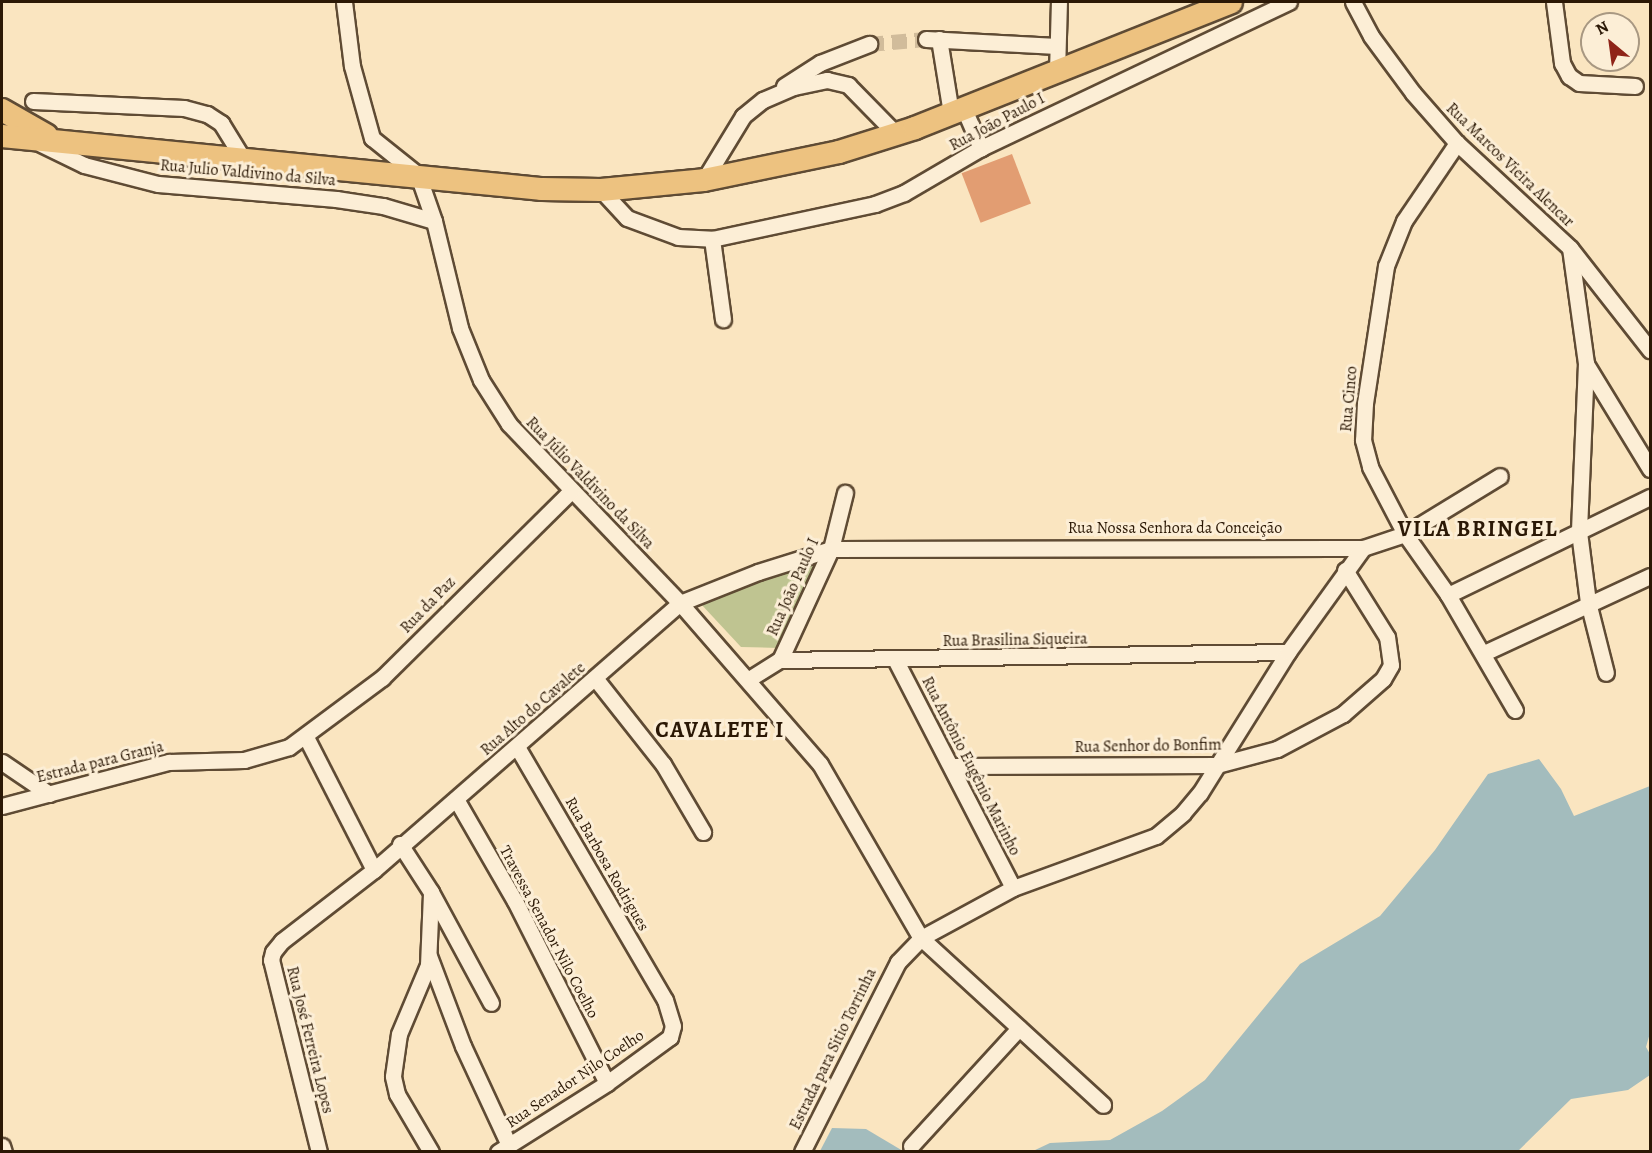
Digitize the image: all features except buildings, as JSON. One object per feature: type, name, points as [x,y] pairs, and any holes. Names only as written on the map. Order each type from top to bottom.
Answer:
[{"type":"highway","points":[[2,136],[52,139],[245,162],[417,175],[543,189],[601,190],[704,180],[839,152],[896,134],[1231,2]]},
{"type":"highway","points":[[2,110],[52,139]]},
{"type":"street","points":[[344,2],[352,66],[372,138],[417,175]]},
{"type":"street","points":[[1057,72],[1059,2]]},
{"type":"street","name":"Rua João Paulo I","points":[[601,190],[627,218],[678,237],[712,239],[874,204],[904,194],[981,148],[1288,2]]},
{"type":"street","name":"Rua Marcos Vieira Alencar","points":[[1353,2],[1371,36],[1406,83],[1457,143],[1570,248],[1650,350]]},
{"type":"street","points":[[1554,2],[1562,63],[1569,76],[1579,83],[1635,86]]},
{"type":"street","points":[[981,148],[957,111],[932,39],[1058,46]]},
{"type":"street","points":[[704,180],[743,116],[763,100],[820,63],[869,44]]},
{"type":"street","points":[[763,100],[827,80],[848,85],[896,134]]},
{"type":"street","points":[[33,101],[184,108],[207,114],[220,123],[245,162]]},
{"type":"street","name":"Rua Julio Valdivino da Silva","points":[[27,138],[84,165],[158,184],[336,199],[383,206],[434,221]]},
{"type":"street","name":"Rua Cinco","points":[[1457,143],[1404,221],[1386,266],[1365,403],[1363,440],[1370,466],[1405,534],[1448,595],[1484,653],[1515,710]]},
{"type":"street","name":"Rua Júlio Valdivino da Silva","points":[[417,175],[434,221],[460,328],[481,380],[509,424],[680,603],[749,679],[820,764],[921,938],[1103,1106]]},
{"type":"street","points":[[712,239],[723,320]]},
{"type":"street","points":[[1570,248],[1586,363],[1579,532],[1588,602],[1606,674]]},
{"type":"street","points":[[1586,363],[1650,469]]},
{"type":"street","name":"Rua Nossa Senhora da Conceição","points":[[831,549],[1363,548],[1405,534],[1500,476]]},
{"type":"street","name":"Rua da Paz","points":[[306,737],[382,678],[571,491]]},
{"type":"street","name":"Rua João Paulo I","points":[[780,660],[831,549],[845,493]]},
{"type":"street","points":[[1448,595],[1650,497]]},
{"type":"street","points":[[921,938],[1013,888],[1156,836],[1183,813],[1217,765],[1288,652],[1363,548]]},
{"type":"street","name":"Rua Alto do Cavalete","points":[[282,940],[374,870],[400,844],[517,747],[680,603],[758,572],[831,549]]},
{"type":"street","name":"Rua Senhor do Bonfim","points":[[953,766],[1217,765],[1277,749],[1343,714],[1383,680],[1390,664],[1387,637],[1346,570]]},
{"type":"street","points":[[1484,653],[1588,602],[1650,576]]},
{"type":"street","name":"Rua Brasilina Siqueira","points":[[780,660],[897,661],[1288,652]]},
{"type":"street","points":[[749,679],[780,660]]},
{"type":"street","name":"Rua Antônio Eugênio Marinho","points":[[897,661],[953,766],[1013,888]]},
{"type":"street","points":[[595,678],[663,764],[703,832]]},
{"type":"street","points":[[306,737],[374,870]]},
{"type":"street","name":"Estrada para Granja","points":[[2,806],[169,762],[244,760],[272,754],[306,737]]},
{"type":"street","name":"Rua Barbosa Rodrigues","points":[[517,747],[665,999]]},
{"type":"street","points":[[2,762],[49,794]]},
{"type":"street","name":"Travessa Senador Nilo Coelho","points":[[456,799],[515,901],[607,1083]]},
{"type":"street","points":[[400,844],[431,892],[491,1003]]},
{"type":"street","points":[[431,892],[429,956],[399,1034],[393,1076],[397,1094],[431,1152]]},
{"type":"street","name":"Estrada para Sitio Torrinha","points":[[802,1152],[884,983],[921,938]]},
{"type":"street","name":"Rua José Ferreira Lopes","points":[[282,940],[271,960],[319,1152]]},
{"type":"street","points":[[429,956],[503,1148]]},
{"type":"street","name":"Rua Senador Nilo Coelho","points":[[503,1148],[607,1083],[670,1036],[672,1016],[665,999]]},
{"type":"street","points":[[911,1146],[1019,1028]]},
{"type":"street","points":[[2,1146],[4,1152]]},
{"type":"green space","points":[[821,559],[779,648],[741,647],[700,603]]},
{"type":"water","points":[[1539,759],[1561,789],[1574,816],[1650,786],[1650,1033],[1646,1047],[1650,1054],[1650,1075],[1628,1090],[1571,1099],[1518,1151],[1033,1151],[1050,1143],[1110,1140],[1162,1111],[1205,1080],[1300,964],[1380,916],[1435,850],[1488,774]]},
{"type":"water","points":[[832,1128],[866,1129],[903,1151],[820,1151]]},
{"type":"tunnel","points":[[869,44],[926,39]]},
{"type":"district","name":"VILA BRINGEL","points":[[1478,530]]},
{"type":"district","name":"CAVALETE I","points":[[720,731]]}]
